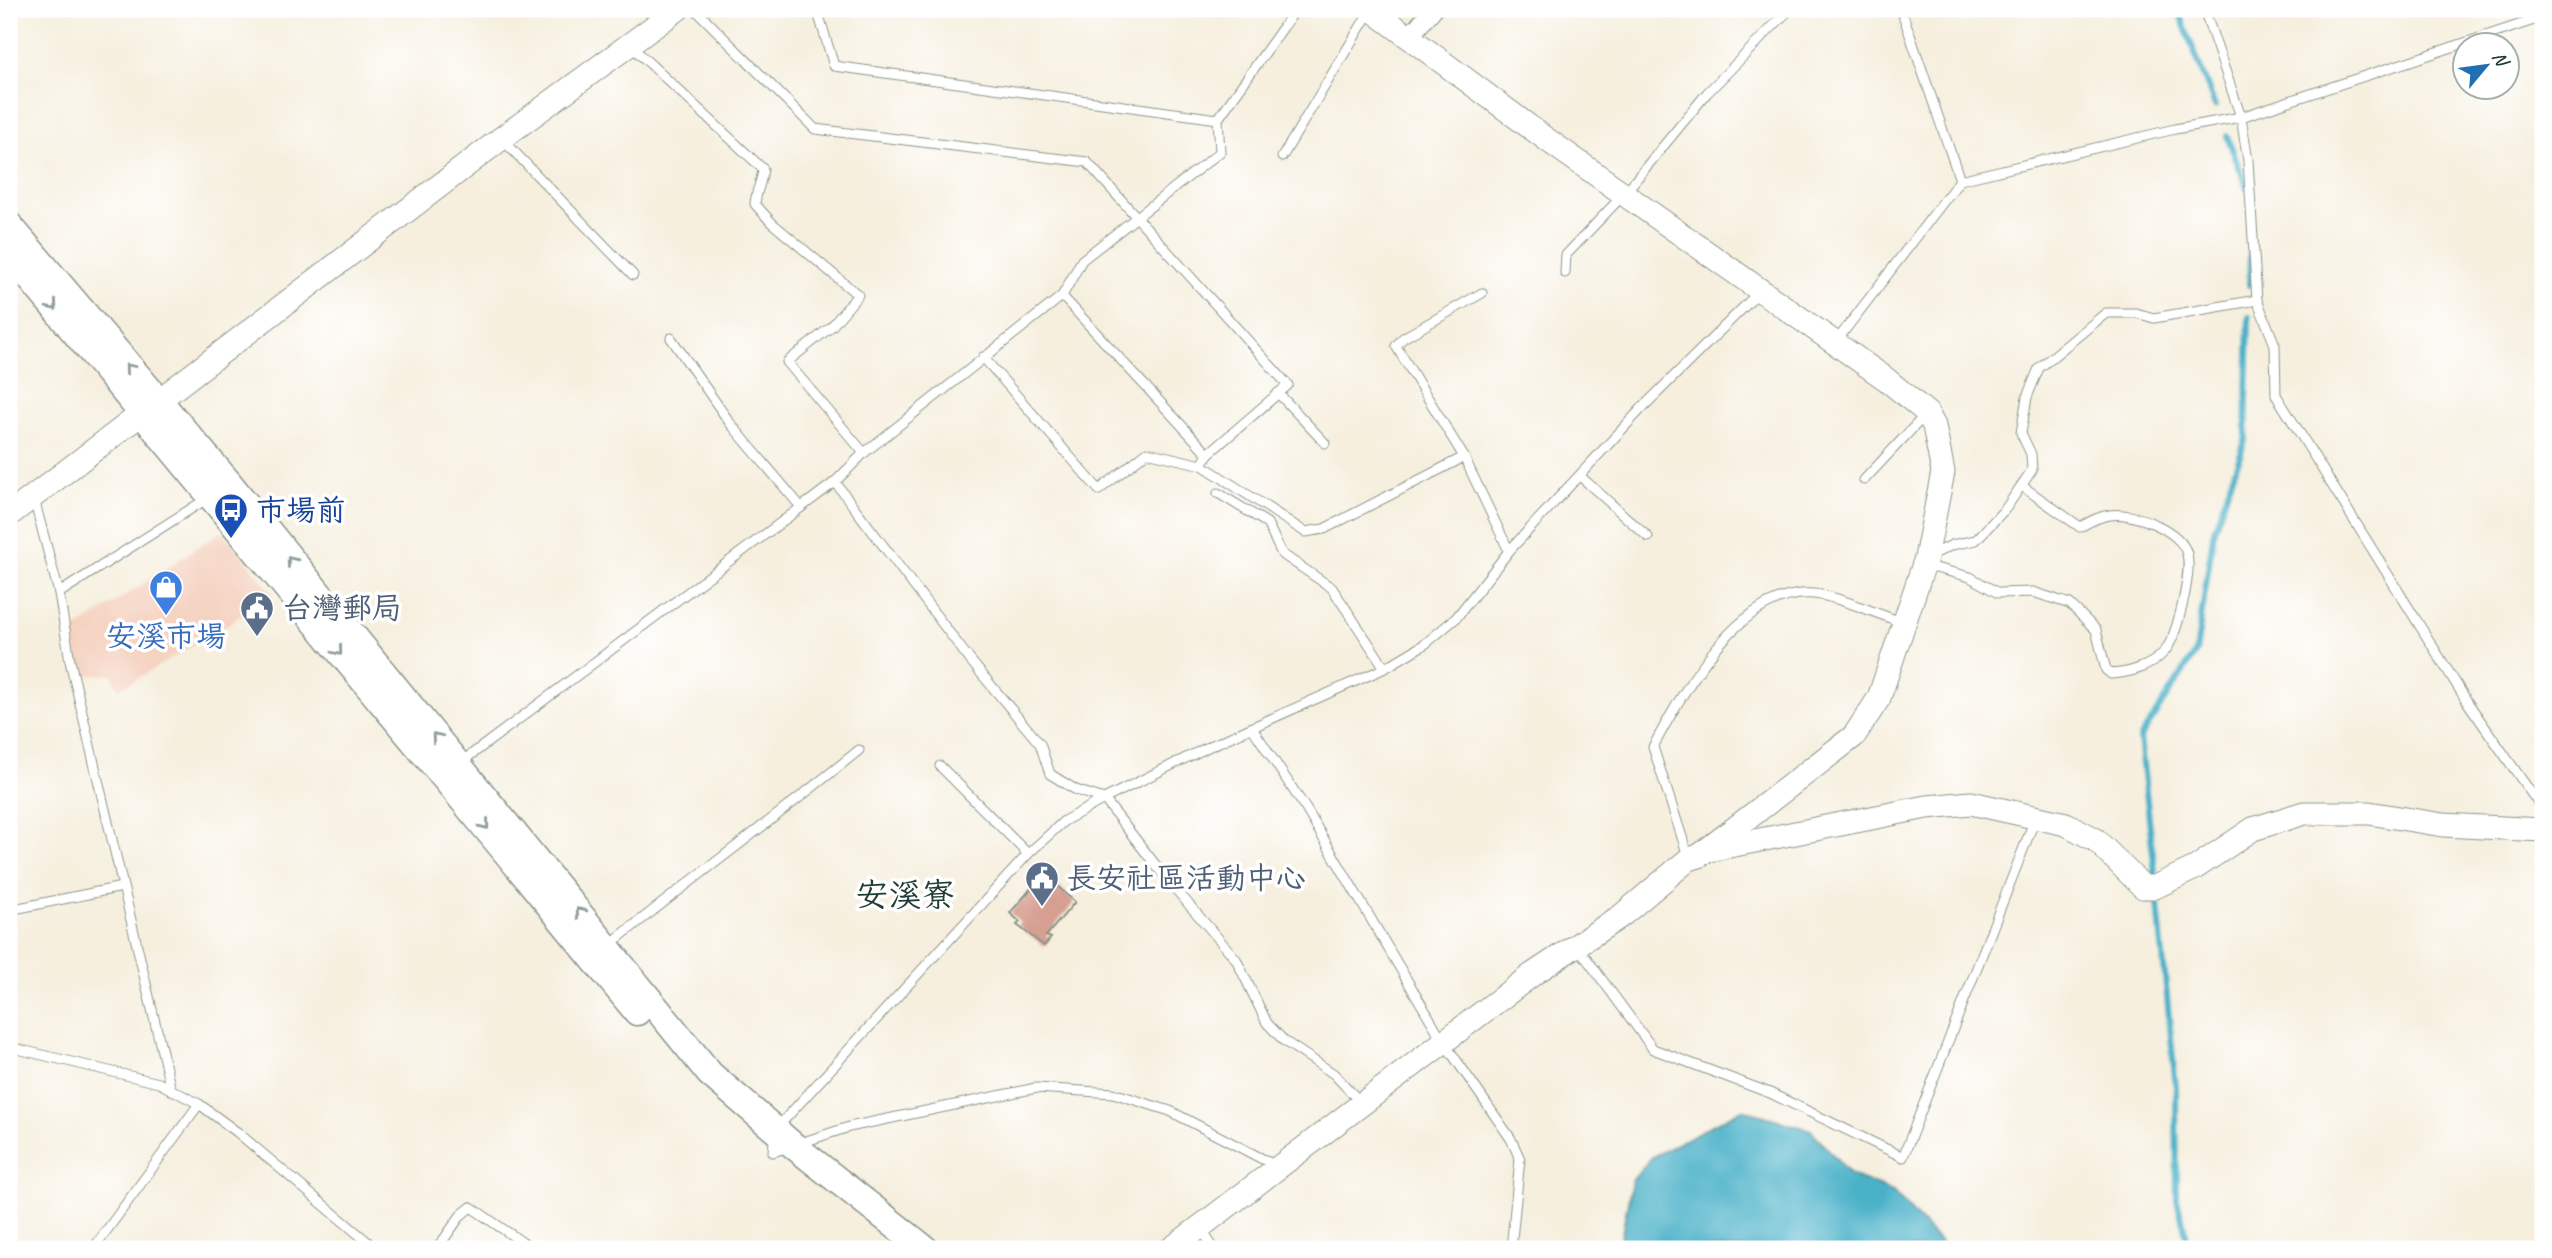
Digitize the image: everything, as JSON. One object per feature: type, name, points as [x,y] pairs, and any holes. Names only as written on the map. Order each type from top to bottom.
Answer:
[{"type":"main road","points":[[9,225],[149,406]]},
{"type":"main road","points":[[9,253],[149,406],[459,764],[710,1074],[896,1249]]},
{"type":"main road","points":[[221,489],[333,647],[444,775],[697,1085],[925,1249]]},
{"type":"street","points":[[9,515],[502,138],[678,9]]},
{"type":"street","points":[[1171,1249],[1533,974],[1621,916],[1854,736],[1879,698],[1925,562],[1943,472],[1934,426],[1927,413],[1886,379],[1833,345],[1761,290],[1371,9]]},
{"type":"street","points":[[1409,37],[1433,9]]},
{"type":"street","points":[[1697,855],[1927,807],[1971,803],[2036,815],[2066,824],[2096,840],[2143,887],[2155,887],[2195,868],[2253,829],[2304,813],[2369,813],[2442,825],[2542,828]]},
{"type":"lane","points":[[695,9],[815,129],[1087,162],[1288,384],[1208,454],[1202,465]]},
{"type":"lane","points":[[817,9],[834,66],[1218,119]]},
{"type":"lane","points":[[459,764],[835,482],[864,453],[1062,296],[1082,260],[1138,219],[1220,152],[1218,119],[1296,9]]},
{"type":"lane","points":[[1282,156],[1371,9]]},
{"type":"lane","points":[[1565,273],[1566,255],[1625,194],[1707,93],[1790,9]]},
{"type":"lane","points":[[1901,9],[1960,180]]},
{"type":"lane","points":[[2204,9],[2241,117],[2248,161],[2257,300],[2276,345],[2276,395],[2468,703],[2542,828]]},
{"type":"lane","points":[[1833,345],[1960,180],[2175,129],[2241,117],[2543,17]]},
{"type":"lane","points":[[628,44],[763,169],[762,180],[756,190],[755,204],[772,223],[858,295],[832,326],[787,362],[864,453]]},
{"type":"lane","points":[[502,138],[633,275]]},
{"type":"lane","points":[[781,1143],[1028,854],[1064,821],[1208,747],[1385,668],[1425,644],[1456,618],[1509,551],[1642,408],[1761,290]]},
{"type":"lane","points":[[1482,293],[1403,338],[1396,346],[1464,457],[1509,551]]},
{"type":"lane","points":[[1062,296],[1208,454]]},
{"type":"lane","points":[[1925,562],[1952,545],[1976,540],[2022,486],[2032,470],[2031,454],[2021,433],[2024,412],[2039,368],[2106,313],[2136,313],[2154,318],[2257,300]]},
{"type":"lane","points":[[671,338],[730,423],[801,507]]},
{"type":"lane","points":[[982,357],[1098,490],[1147,452],[1202,465],[1305,532],[1324,529],[1464,457]]},
{"type":"lane","points":[[1278,393],[1325,443]]},
{"type":"lane","points":[[1864,480],[1927,413]]},
{"type":"lane","points":[[1580,476],[1648,537]]},
{"type":"lane","points":[[835,482],[970,660],[1041,744],[1050,774],[1076,790],[1104,799],[1165,877],[1236,959],[1267,1023],[1284,1041],[1334,1074],[1363,1105]]},
{"type":"lane","points":[[1925,562],[1970,577],[1998,593],[2033,592],[2070,604],[2096,630],[2106,670],[2111,674],[2130,673],[2166,651],[2180,613],[2189,576],[2187,552],[2176,538],[2154,522],[2112,514],[2080,527],[2022,486]]},
{"type":"lane","points":[[59,593],[221,489]]},
{"type":"lane","points":[[1218,493],[1267,523],[1282,554],[1332,588],[1385,668]]},
{"type":"lane","points":[[33,495],[59,593],[69,661],[171,1090]]},
{"type":"lane","points":[[1697,855],[1653,747],[1705,659],[1750,616],[1780,597],[1820,595],[1904,623]]},
{"type":"lane","points":[[1253,729],[1306,809],[1443,1041],[1488,1103],[1520,1159],[1511,1249]]},
{"type":"lane","points":[[607,946],[733,847],[781,814],[859,750]]},
{"type":"lane","points":[[940,766],[1028,854]]},
{"type":"lane","points":[[1577,946],[1653,1049],[1770,1093],[1903,1157],[2036,815]]},
{"type":"lane","points":[[9,909],[122,887]]},
{"type":"lane","points":[[9,1047],[159,1083],[199,1104],[237,1132],[376,1249]]},
{"type":"lane","points":[[781,1143],[1036,1088],[1113,1093],[1170,1111],[1279,1168]]},
{"type":"lane","points":[[93,1249],[199,1104]]},
{"type":"lane","points":[[437,1249],[461,1215],[471,1207],[532,1249]]},
{"type":"lane","points":[[1199,1226],[1214,1249]]},
{"type":"shaded area","name":"安溪市場","points":[[222,531],[272,592],[264,602],[119,690],[112,675],[81,675],[71,632]]},
{"type":"water","points":[[1742,1109],[1811,1130],[1851,1175],[1893,1192],[1946,1249],[1619,1249],[1632,1181],[1652,1157]]},
{"type":"building","name":"長安社區活動中心","points":[[1044,874],[1075,902],[1046,936],[1051,938],[1044,946],[1017,925],[1020,922],[1010,913]]},
{"type":"waterway","points":[[2178,9],[2215,106]]},
{"type":"waterway","points":[[2227,136],[2247,188]]},
{"type":"waterway","points":[[2249,285],[2250,251]]},
{"type":"waterway","points":[[2156,881],[2140,738],[2196,652],[2214,530],[2246,438],[2249,317]]},
{"type":"waterway","points":[[2158,905],[2176,1088],[2177,1200],[2190,1249]]},
{"type":"place","name":"市場前","points":[[231,540]]},
{"type":"place","name":"安溪市場","points":[[166,617]]},
{"type":"place","name":"台灣郵局","points":[[257,638]]},
{"type":"place","name":"長安社區活動中心","points":[[1042,908]]},
{"type":"district","name":"安溪寮","points":[[905,895]]}]
